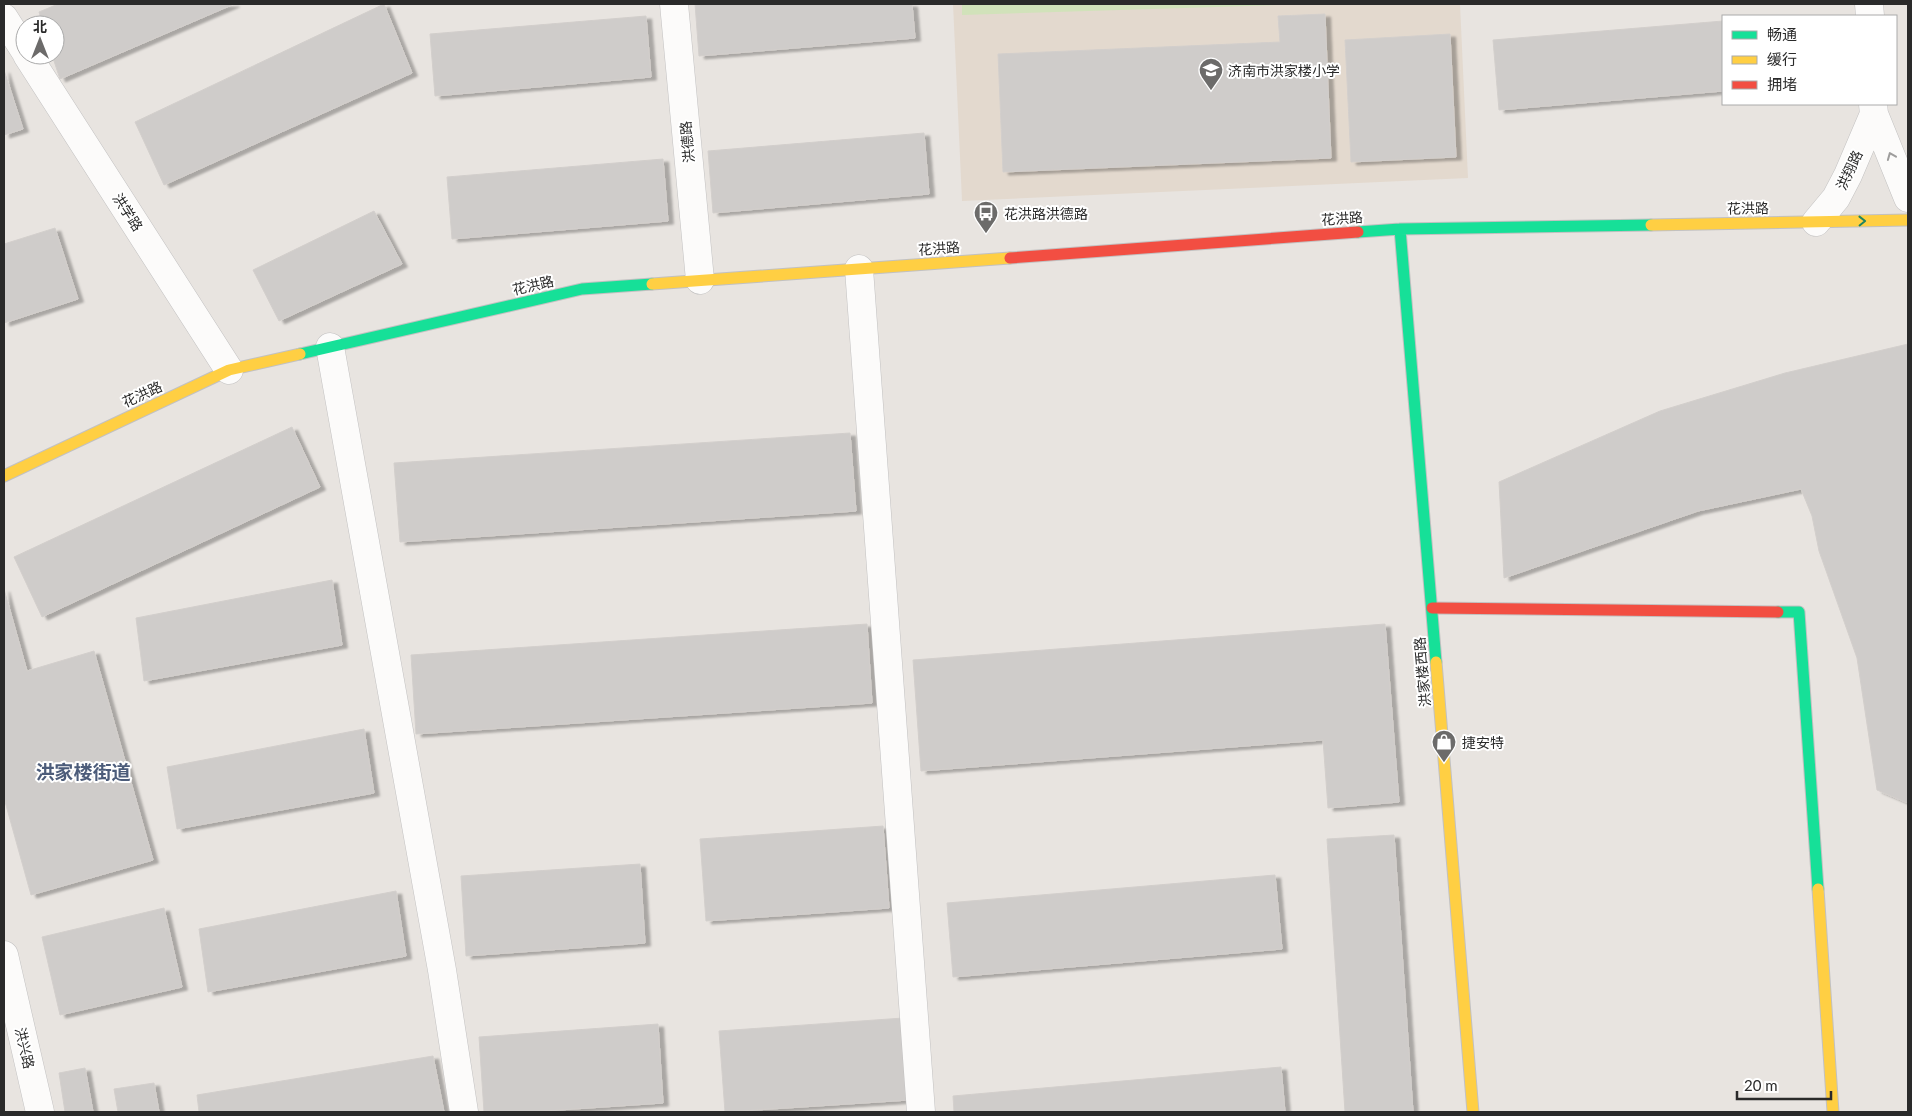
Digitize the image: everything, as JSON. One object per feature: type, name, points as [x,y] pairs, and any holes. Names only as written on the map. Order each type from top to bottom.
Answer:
[{"type":"street","name":"洪德路","points":[[674,4],[700,280]]},
{"type":"street","points":[[4,18],[15,35]]},
{"type":"street","name":"洪学路","points":[[33,65],[230,370]]},
{"type":"street","name":"洪翔路","points":[[1873,109],[1908,198]]},
{"type":"street","name":"洪翔路","points":[[1816,222],[1836,198],[1848,175],[1873,109]]},
{"type":"street","name":"花洪路","points":[[4,476],[230,370],[582,289],[1400,229],[1908,220]]},
{"type":"street","name":"洪家楼西路","points":[[1400,229],[1473,1112]]},
{"type":"street","points":[[859,269],[921,1112]]},
{"type":"street","points":[[330,347],[442,970],[464,1112]]},
{"type":"street","points":[[1432,608],[1799,612],[1833,1112]]},
{"type":"street","name":"洪兴路","points":[[4,955],[40,1112]]},
{"type":"shaded area","name":"济南市洪家楼小学","points":[[953,4],[1460,4],[1468,178],[962,201]]},
{"type":"green space","points":[[962,4],[1311,4],[962,15]]},
{"type":"building","points":[[58,4],[234,4],[60,79],[55,65],[65,65],[65,15],[40,15],[39,12]]},
{"type":"building","points":[[384,4],[412,73],[164,185],[135,122]]},
{"type":"building","points":[[695,4],[912,4],[915,38],[699,56]]},
{"type":"building","points":[[1325,14],[1331,158],[1003,172],[998,54],[1280,42],[1278,16]]},
{"type":"building","points":[[646,16],[651,77],[435,96],[430,34]]},
{"type":"building","points":[[1722,21],[1722,91],[1499,110],[1493,40]]},
{"type":"building","points":[[1450,34],[1456,157],[1351,162],[1345,40]]},
{"type":"building","points":[[4,70],[23,129],[4,135]]},
{"type":"building","points":[[924,133],[929,194],[713,213],[708,151]]},
{"type":"building","points":[[663,159],[668,221],[452,239],[447,177]]},
{"type":"building","points":[[374,211],[402,264],[279,321],[253,270]]},
{"type":"building","points":[[55,228],[78,299],[4,323],[4,244]]},
{"type":"building","points":[[1908,344],[1908,803],[1877,790],[1857,658],[1819,551],[1812,516],[1801,489],[1698,511],[1504,578],[1499,482],[1660,411],[1785,373]]},
{"type":"building","points":[[292,427],[320,487],[42,617],[14,557]]},
{"type":"building","points":[[850,433],[856,511],[400,542],[394,463]]},
{"type":"building","points":[[332,580],[342,645],[144,681],[136,618]]},
{"type":"building","points":[[4,589],[27,671],[94,651],[153,860],[31,895],[4,798]]},
{"type":"building","points":[[867,624],[872,703],[416,734],[411,655]]},
{"type":"building","points":[[1385,624],[1399,802],[1328,808],[1323,740],[921,771],[913,660]]},
{"type":"building","points":[[364,729],[374,793],[177,829],[167,767]]},
{"type":"building","points":[[883,826],[889,908],[706,921],[700,839]]},
{"type":"building","points":[[1394,835],[1413,1112],[1345,1112],[1327,839]]},
{"type":"building","points":[[640,864],[645,943],[466,956],[461,876]]},
{"type":"building","points":[[1275,875],[1282,949],[953,977],[947,903]]},
{"type":"building","points":[[396,891],[406,956],[208,992],[199,929]]},
{"type":"building","points":[[164,908],[182,987],[60,1015],[42,937]]},
{"type":"building","points":[[903,1018],[909,1100],[725,1112],[719,1031]]},
{"type":"building","points":[[658,1024],[663,1103],[529,1112],[484,1112],[479,1037]]},
{"type":"building","points":[[433,1056],[444,1112],[199,1112],[197,1095]]},
{"type":"building","points":[[1281,1067],[1285,1112],[954,1112],[953,1096]]},
{"type":"building","points":[[85,1068],[93,1112],[65,1112],[59,1073]]},
{"type":"building","points":[[154,1083],[159,1112],[118,1112],[114,1089]]},
{"type":"traffic: fast","points":[[1358,232],[1400,229],[1651,225]]},
{"type":"traffic: fast","points":[[1400,229],[1436,662]]},
{"type":"traffic: fast","points":[[300,354],[582,289],[652,284]]},
{"type":"traffic: fast","points":[[1778,612],[1799,612],[1818,889]]},
{"type":"traffic: slow","points":[[1651,225],[1908,220]]},
{"type":"traffic: slow","points":[[652,284],[1010,258]]},
{"type":"traffic: slow","points":[[4,476],[229,370],[300,354]]},
{"type":"traffic: slow","points":[[1436,662],[1473,1112]]},
{"type":"traffic: slow","points":[[1818,889],[1833,1112]]},
{"type":"traffic: jam","points":[[1010,258],[1358,232]]},
{"type":"traffic: jam","points":[[1432,608],[1778,612]]},
{"type":"place","name":"济南市洪家楼小学","points":[[1211,91]]},
{"type":"place","name":"花洪路洪德路","points":[[986,234]]},
{"type":"place","name":"捷安特","points":[[1444,763]]},
{"type":"district","name":"洪家楼街道","points":[[83,771]]}]
